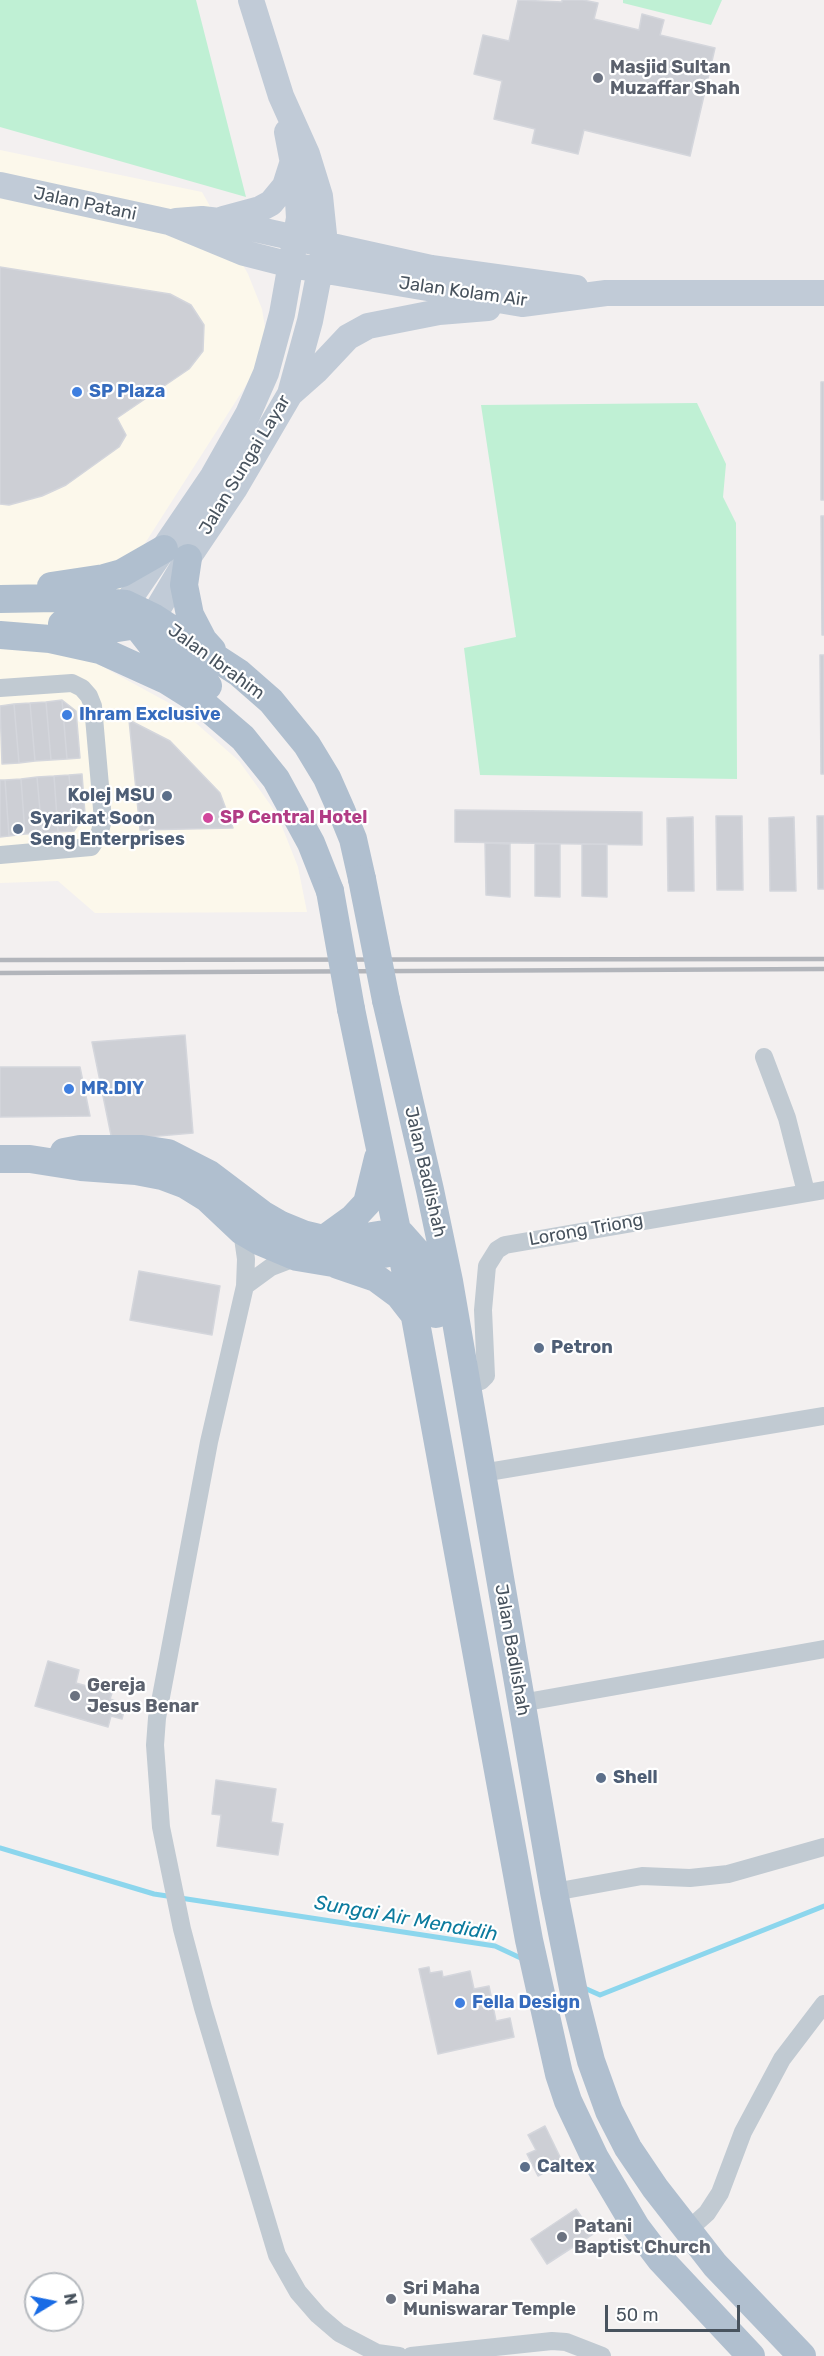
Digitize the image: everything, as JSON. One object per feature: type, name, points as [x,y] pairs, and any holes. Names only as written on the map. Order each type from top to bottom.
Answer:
[{"type":"main road","name":"Jalan Sungai Layar","points":[[176,553],[235,488],[290,394],[321,271],[325,244],[320,196],[307,154],[281,96],[251,0]]},
{"type":"main road","name":"Jalan Sungai Layar","points":[[139,616],[176,553],[213,476],[248,414],[266,373],[282,314],[297,238],[298,198],[281,96]]},
{"type":"main road","points":[[219,220],[260,209],[271,203],[285,186],[292,164]]},
{"type":"main road","name":"Jalan Patani","points":[[0,185],[170,222],[244,253],[321,271]]},
{"type":"main road","name":"Jalan Patani","points":[[170,222],[219,220],[325,244]]},
{"type":"main road","name":"Jalan Kolam Air","points":[[325,244],[431,268],[606,293]]},
{"type":"main road","name":"Jalan Kolam Air","points":[[321,271],[522,303],[606,293],[824,293]]},
{"type":"main road","points":[[290,394],[316,371],[348,337],[368,326],[439,312],[522,303]]},
{"type":"main road","points":[[222,662],[203,640],[189,615],[176,553],[104,578],[28,588],[1,607],[25,622],[57,623],[105,630],[139,616],[160,652],[226,699],[251,724],[274,761],[276,779]]},
{"type":"main road","name":"Jalan Ibrahim","points":[[139,616],[222,662],[271,701],[307,745],[327,778],[353,839],[362,879]]},
{"type":"main road","points":[[0,635],[50,639],[100,650],[166,680],[221,718],[243,738],[276,779]]},
{"type":"main road","name":"Jalan Badlishah","points":[[276,779],[311,843],[330,891],[351,1009],[416,1317],[529,1940],[559,2074],[568,2101],[598,2164],[636,2227],[661,2260],[751,2356]]},
{"type":"main road","name":"Jalan Badlishah","points":[[362,879],[387,1006],[430,1190],[468,1384],[554,1892],[575,1998],[593,2069],[609,2111],[628,2148],[687,2232],[715,2265],[802,2356]]},
{"type":"main road","points":[[387,1006],[382,1028],[382,1049],[411,1181],[414,1208],[412,1227],[401,1241]]},
{"type":"main road","points":[[328,1251],[366,1203],[373,1183],[380,1145]]},
{"type":"main road","points":[[30,1159],[80,1149],[142,1149],[168,1153],[209,1173],[262,1214],[303,1234],[376,1278],[399,1295],[416,1317]]},
{"type":"main road","points":[[0,1158],[30,1159],[162,1176],[186,1185],[207,1198],[242,1231],[297,1257],[328,1251],[347,1240],[401,1241],[417,1252],[428,1279],[454,1398],[461,1414],[476,1432]]},
{"type":"street","points":[[0,688],[72,683],[82,688],[89,696],[93,706],[103,820],[99,835],[91,847],[0,855]]},
{"type":"street","points":[[764,1057],[815,1191]]},
{"type":"street","name":"Lorong Triong","points":[[468,1384],[481,1381],[486,1376],[483,1310],[487,1266],[497,1250],[505,1245],[815,1191]]},
{"type":"street","points":[[242,1231],[246,1259],[245,1286],[207,1452],[157,1718],[154,1745],[158,1800],[182,1929],[277,2255],[298,2292],[318,2315],[339,2333],[377,2353],[399,2356]]},
{"type":"street","points":[[245,1286],[271,1267],[297,1257]]},
{"type":"street","points":[[482,1473],[824,1416]]},
{"type":"street","points":[[521,1703],[824,1649]]},
{"type":"street","points":[[554,1892],[636,1876],[690,1878],[728,1874],[824,1846]]},
{"type":"street","points":[[687,2232],[707,2213],[720,2193],[743,2132],[767,2087],[800,2034],[824,2004]]},
{"type":"street","points":[[411,2356],[552,2341],[566,2342],[602,2356]]},
{"type":"shaded area","points":[[0,150],[202,192],[248,274],[262,309],[267,340],[250,379],[142,548],[94,662],[180,709],[239,761],[277,814],[298,867],[307,912],[95,913],[58,881],[0,883]]},
{"type":"green space","points":[[0,0],[196,0],[246,197],[0,127]]},
{"type":"green space","points":[[623,0],[722,0],[711,25],[623,3]]},
{"type":"green space","points":[[697,403],[726,464],[723,497],[736,523],[737,779],[480,775],[464,648],[516,637],[481,405]]},
{"type":"building","name":"Masjid Sultan Muzaffar Shah","points":[[518,0],[562,2],[562,0],[583,0],[598,3],[594,19],[639,30],[642,14],[664,20],[660,35],[715,48],[690,156],[584,130],[578,154],[532,143],[535,129],[494,119],[502,81],[474,74],[483,35],[509,41]]},
{"type":"building","name":"SP Plaza","points":[[0,267],[170,294],[191,305],[204,325],[203,351],[189,369],[117,418],[126,435],[119,447],[66,485],[42,496],[9,505],[0,504]]},
{"type":"building","points":[[821,382],[824,382],[824,500],[821,500]]},
{"type":"building","points":[[821,516],[824,516],[824,635],[822,635]]},
{"type":"building","points":[[820,655],[824,655],[824,774],[821,774]]},
{"type":"building","points":[[62,700],[67,759],[51,760],[46,702]]},
{"type":"building","points":[[62,700],[76,711],[80,758],[67,759]]},
{"type":"building","points":[[46,702],[51,760],[35,761],[30,703]]},
{"type":"building","points":[[30,703],[35,761],[19,763],[14,704]]},
{"type":"building","points":[[14,704],[19,763],[2,764],[0,706]]},
{"type":"building","points":[[129,720],[170,741],[220,793],[233,828],[140,830]]},
{"type":"building","points":[[82,774],[85,814],[74,831],[69,775]]},
{"type":"building","points":[[69,775],[74,831],[58,832],[54,776]]},
{"type":"building","points":[[54,776],[58,832],[42,833],[37,777]]},
{"type":"building","points":[[37,777],[42,833],[25,834],[21,779]]},
{"type":"building","points":[[21,779],[25,834],[9,836],[5,780]]},
{"type":"building","points":[[0,780],[5,780],[9,836],[0,837]]},
{"type":"building","points":[[455,810],[642,812],[642,845],[455,842]]},
{"type":"building","points":[[716,816],[742,816],[743,890],[717,890]]},
{"type":"building","points":[[817,816],[824,816],[824,889],[818,889]]},
{"type":"building","points":[[693,817],[694,891],[668,891],[667,818]]},
{"type":"building","points":[[794,817],[796,891],[770,891],[769,818]]},
{"type":"building","points":[[485,843],[510,844],[510,897],[486,895]]},
{"type":"building","points":[[535,844],[560,844],[560,897],[535,896]]},
{"type":"building","points":[[582,844],[607,844],[607,897],[582,896]]},
{"type":"building","points":[[185,1035],[193,1133],[112,1140],[92,1042]]},
{"type":"building","points":[[0,1067],[80,1067],[90,1116],[0,1117]]},
{"type":"building","points":[[139,1271],[220,1286],[212,1335],[130,1320]]},
{"type":"building","name":"Gereja Jesus Benar","points":[[48,1661],[79,1670],[76,1683],[112,1693],[110,1699],[126,1704],[122,1719],[111,1716],[108,1727],[35,1706]]},
{"type":"building","points":[[216,1780],[276,1789],[271,1822],[283,1824],[278,1855],[217,1846],[221,1815],[212,1814]]},
{"type":"building","name":"Fella Design","points":[[429,1967],[430,1973],[442,1971],[443,1977],[470,1971],[474,1989],[489,1986],[496,2021],[510,2018],[514,2037],[438,2054],[419,1969]]},
{"type":"building","points":[[545,2126],[563,2163],[538,2176],[527,2154],[536,2150],[528,2135]]},
{"type":"building","name":"Patani Baptist Church","points":[[576,2209],[593,2234],[547,2264],[531,2239]]},
{"type":"waterway","name":"Sungai Air Mendidih","points":[[0,1848],[154,1894],[495,1946],[525,1960]]},
{"type":"waterway","name":"Sungai Air Mendidih","points":[[582,1987],[600,1995],[824,1906]]},
{"type":"railway","points":[[0,960],[824,959]]},
{"type":"railway","points":[[0,973],[824,969]]},
{"type":"place","name":"Masjid Sultan Muzaffar Shah","points":[[598,78]]},
{"type":"place","name":"SP Plaza","points":[[77,392]]},
{"type":"place","name":"Ihram Exclusive","points":[[67,715]]},
{"type":"place","name":"Kolej MSU","points":[[167,796]]},
{"type":"place","name":"SP Central Hotel","points":[[208,818]]},
{"type":"place","name":"Syarikat Soon Seng Enterprises","points":[[18,829]]},
{"type":"place","name":"MR.DIY","points":[[69,1089]]},
{"type":"place","name":"Petron","points":[[539,1348]]},
{"type":"place","name":"Gereja Jesus Benar","points":[[75,1696]]},
{"type":"place","name":"Shell","points":[[601,1778]]},
{"type":"place","name":"Fella Design","points":[[460,2003]]},
{"type":"place","name":"Caltex","points":[[525,2167]]},
{"type":"place","name":"Patani Baptist Church","points":[[562,2237]]},
{"type":"place","name":"Sri Maha Muniswarar Temple","points":[[391,2299]]}]
